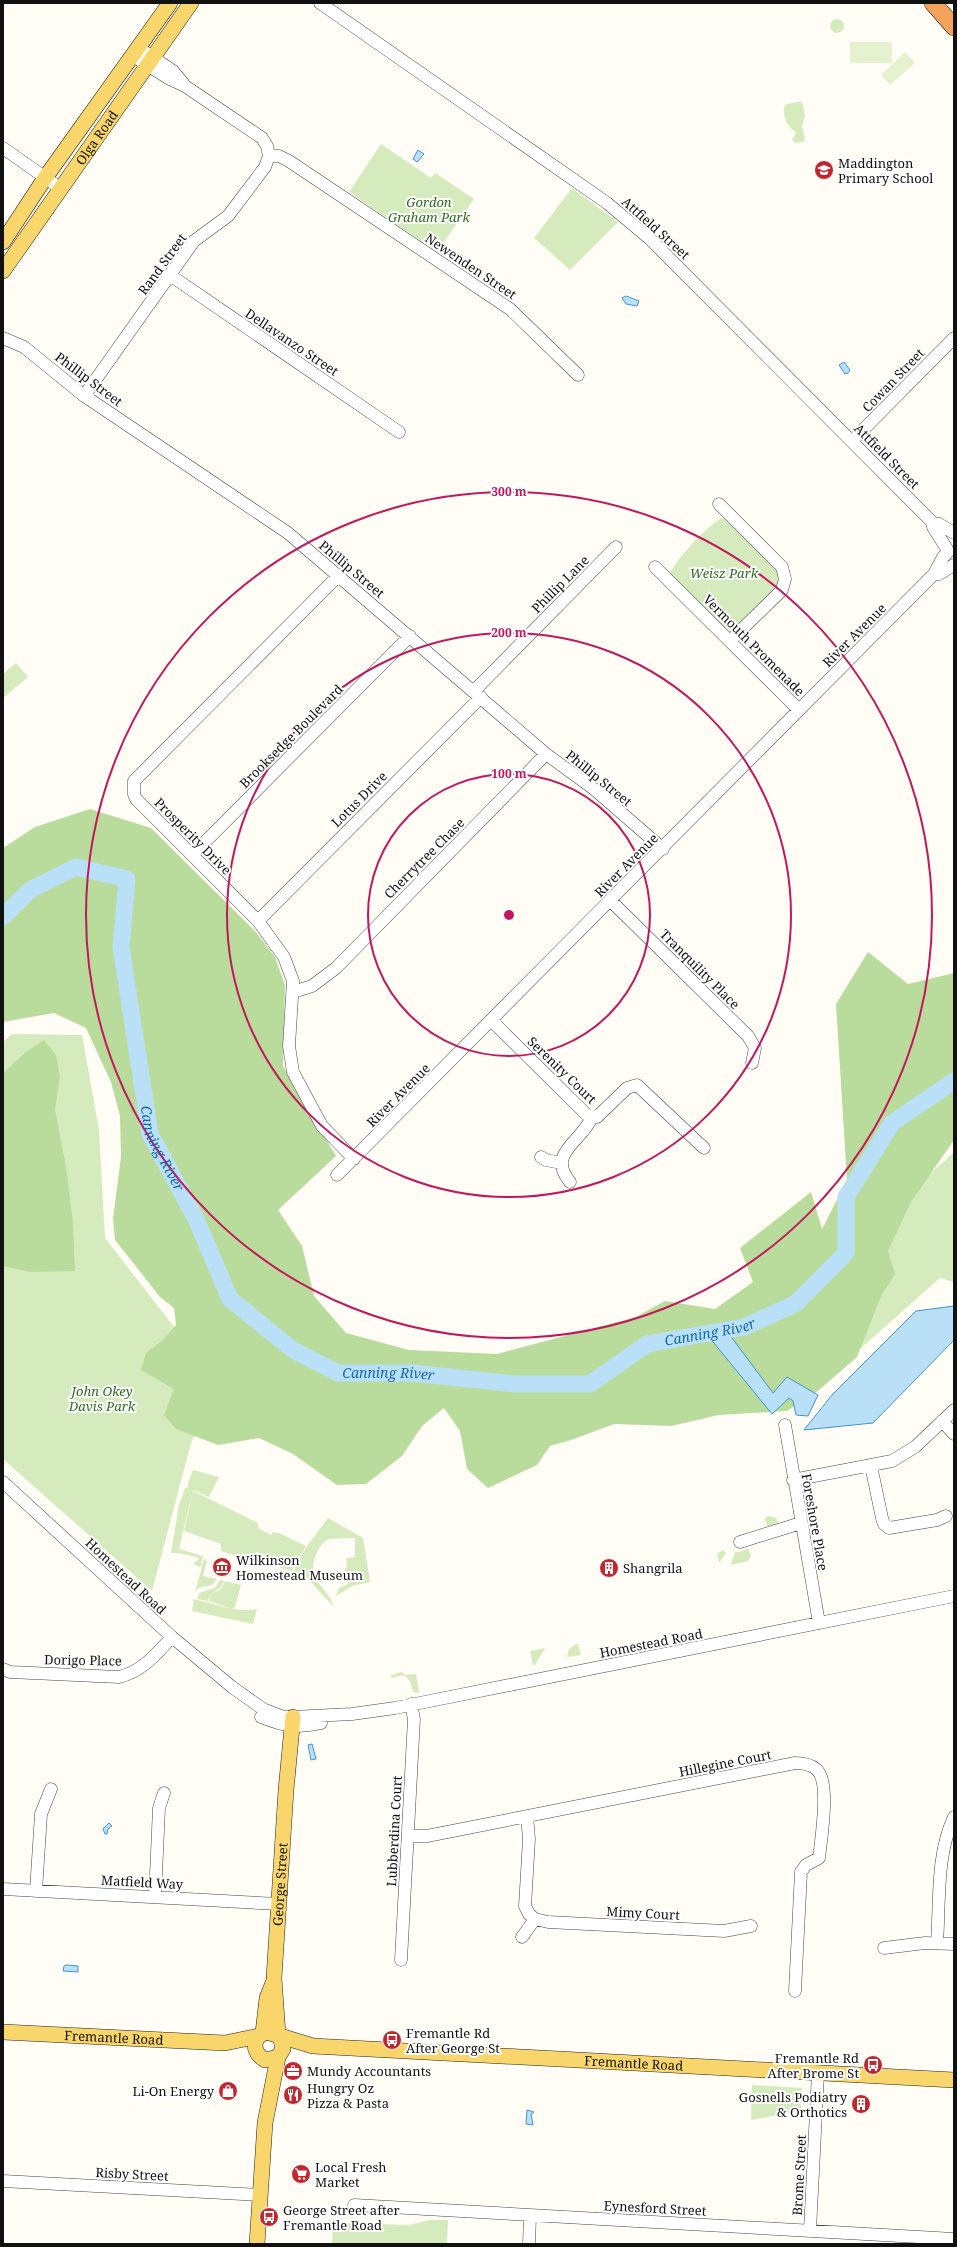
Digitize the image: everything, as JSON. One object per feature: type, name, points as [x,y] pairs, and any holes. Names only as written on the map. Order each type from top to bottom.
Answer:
[{"type":"highway","points":[[933,3],[954,27]]},
{"type":"main road","name":"Olga Road","points":[[3,242],[45,178],[170,3]]},
{"type":"main road","name":"Olga Road","points":[[3,271],[191,3]]},
{"type":"main road","points":[[3,258],[40,220]]},
{"type":"main road","name":"George Street","points":[[279,2036],[274,1978],[286,1790],[288,1722]]},
{"type":"main road","name":"George Street","points":[[261,2034],[268,1998],[274,1978]]},
{"type":"main road","name":"Fremantle Road","points":[[3,2032],[225,2043],[261,2034]]},
{"type":"main road","points":[[257,2244],[259,2195],[265,2123],[279,2055],[283,2045],[279,2036],[272,2032],[261,2034],[255,2045],[260,2056],[264,2079],[263,2109],[265,2123]]},
{"type":"main road","name":"Fremantle Road","points":[[279,2036],[313,2046],[954,2080]]},
{"type":"main road","name":"Fremantle Road","points":[[225,2043],[260,2056]]},
{"type":"main road","name":"Fremantle Road","points":[[279,2055],[313,2046]]},
{"type":"main road","points":[[260,2056],[269,2060],[279,2055]]},
{"type":"street","name":"Attfield Street","points":[[320,3],[607,203],[650,239],[933,523],[954,533]]},
{"type":"street","points":[[136,52],[150,61],[173,71],[185,86],[262,138],[268,146],[269,156]]},
{"type":"street","points":[[3,148],[60,188]]},
{"type":"street","name":"Rand Street","points":[[84,396],[194,241],[228,216],[265,167],[269,156]]},
{"type":"street","name":"Newenden Street","points":[[269,156],[279,156],[289,161],[510,309],[578,375]]},
{"type":"street","name":"Dellavanzo Street","points":[[170,275],[399,432]]},
{"type":"street","name":"Phillip Street","points":[[3,338],[24,347],[84,396],[288,533],[339,575],[546,754],[594,789],[663,849]]},
{"type":"street","name":"Cowan Street","points":[[852,441],[954,338]]},
{"type":"street","points":[[719,504],[782,567],[785,579],[782,590],[730,641]]},
{"type":"street","name":"Attfield Street","points":[[933,523],[933,527],[950,554]]},
{"type":"street","name":"River Avenue","points":[[337,1175],[663,849],[934,574],[942,557],[950,554],[949,542],[954,538]]},
{"type":"street","name":"Phillip Lane","points":[[477,694],[616,547]]},
{"type":"street","name":"River Avenue","points":[[934,574],[938,574],[954,565]]},
{"type":"street","name":"Vermouth Promenade","points":[[656,567],[799,710]]},
{"type":"street","name":"Prosperity Drive","points":[[339,575],[134,781],[134,794],[136,799],[258,921],[284,957],[293,987],[289,1046],[293,1072],[322,1126],[354,1159]]},
{"type":"street","name":"Brooksedge Boulevard","points":[[192,855],[410,636]]},
{"type":"street","name":"Lotus Drive","points":[[258,921],[477,694]]},
{"type":"street","name":"Cherrytree Chase","points":[[293,987],[320,979],[336,968],[546,754]]},
{"type":"street","name":"Tranquility Place","points":[[611,901],[748,1036],[755,1048],[752,1063]]},
{"type":"street","name":"Serenity Court","points":[[492,1021],[587,1115],[597,1117],[602,1114],[627,1088],[637,1085],[704,1148]]},
{"type":"street","points":[[570,1182],[565,1176],[561,1163],[564,1152],[586,1129],[592,1117]]},
{"type":"street","points":[[541,1157],[546,1160],[561,1163]]},
{"type":"street","points":[[793,1480],[892,1461],[905,1455],[954,1410]]},
{"type":"street","points":[[942,1422],[954,1434]]},
{"type":"street","name":"Foreshore Place","points":[[785,1425],[793,1480],[819,1623]]},
{"type":"street","points":[[872,1466],[882,1518],[884,1524],[889,1528],[937,1520],[946,1516]]},
{"type":"street","name":"Homestead Road","points":[[3,1482],[172,1637],[232,1688],[246,1707],[259,1716],[288,1722],[352,1714],[411,1704],[954,1596]]},
{"type":"street","points":[[740,1542],[801,1523]]},
{"type":"street","name":"Dorigo Place","points":[[3,1669],[10,1672],[119,1677],[130,1674],[146,1665],[172,1637]]},
{"type":"street","name":"Lubberdina Court","points":[[401,1960],[414,1719],[411,1704]]},
{"type":"street","name":"Hillegine Court","points":[[408,1836],[427,1836],[795,1763],[806,1764],[816,1768],[822,1777],[824,1786],[822,1836],[819,1858],[806,1865],[801,1872],[795,1991]]},
{"type":"street","points":[[36,1890],[41,1814],[51,1789]]},
{"type":"street","points":[[155,1897],[159,1808],[164,1793]]},
{"type":"street","points":[[522,1937],[535,1919],[529,1914],[525,1906],[529,1839],[527,1816]]},
{"type":"street","points":[[937,1943],[942,1852],[946,1834],[954,1817]]},
{"type":"street","name":"Matfield Way","points":[[3,1889],[279,1904]]},
{"type":"street","name":"Mimy Court","points":[[535,1919],[542,1921],[724,1931],[751,1926]]},
{"type":"street","points":[[884,1948],[937,1943],[954,1944]]},
{"type":"street","name":"Brome Street","points":[[810,2230],[818,2072]]},
{"type":"street","name":"Risby Street","points":[[3,2181],[259,2195]]},
{"type":"street","name":"Eynesford Street","points":[[354,2205],[954,2239]]},
{"type":"street","points":[[529,2244],[530,2216]]},
{"type":"green space","points":[[834,19],[840,19],[844,23],[844,29],[840,33],[834,33],[830,29],[830,23]]},
{"type":"green space","points":[[850,42],[892,42],[892,63],[850,63]]},
{"type":"green space","points":[[905,52],[915,63],[890,85],[881,75]]},
{"type":"green space","points":[[802,102],[805,116],[802,126],[805,140],[803,142],[795,143],[792,140],[796,132],[786,121],[784,107],[787,104]]},
{"type":"green space","name":"Gordon Graham Park","points":[[381,144],[431,178],[435,173],[474,199],[437,252],[349,192]]},
{"type":"green space","points":[[572,188],[618,222],[570,270],[534,238]]},
{"type":"green space","name":"Weisz Park","points":[[724,518],[779,572],[779,585],[739,627],[734,628],[724,627],[670,574],[678,560],[702,533],[718,520]]},
{"type":"green space","points":[[16,663],[28,677],[3,698],[3,674]]},
{"type":"green space","points":[[90,809],[151,828],[255,931],[275,957],[285,985],[283,1066],[336,1156],[278,1210],[302,1246],[314,1296],[346,1333],[409,1350],[497,1354],[636,1317],[665,1301],[715,1309],[753,1282],[740,1248],[811,1192],[822,1229],[847,1180],[836,1004],[868,952],[908,984],[954,973],[954,1140],[911,1202],[888,1251],[895,1274],[881,1296],[857,1357],[819,1390],[787,1411],[719,1415],[671,1426],[614,1424],[550,1446],[537,1465],[488,1488],[467,1469],[460,1431],[444,1408],[422,1426],[402,1456],[366,1484],[337,1485],[293,1454],[259,1438],[218,1445],[176,1429],[164,1415],[174,1389],[141,1370],[146,1353],[163,1340],[176,1325],[174,1308],[160,1297],[115,1240],[113,1219],[121,1157],[120,1116],[111,1082],[86,1028],[54,1013],[3,1022],[3,848],[35,827]]},
{"type":"green space","name":"John Okey Davis Park","points":[[12,1034],[82,1035],[99,1130],[105,1238],[181,1336],[217,1392],[191,1443],[152,1591],[3,1459],[3,1042]]},
{"type":"green space","points":[[44,1040],[56,1055],[60,1077],[55,1109],[67,1173],[73,1224],[75,1271],[30,1272],[3,1266],[3,1073],[26,1052]]},
{"type":"green space","points":[[954,1152],[954,1282],[940,1278],[826,1379],[908,1194]]},
{"type":"green space","points":[[193,1470],[219,1477],[209,1497],[193,1490],[179,1549],[203,1556],[200,1567],[193,1564],[199,1559],[197,1557],[179,1553],[171,1553],[179,1505],[185,1488],[188,1488],[188,1483]]},
{"type":"green space","points":[[193,1491],[258,1523],[258,1528],[271,1535],[273,1532],[279,1533],[306,1546],[292,1571],[271,1565],[264,1560],[265,1555],[256,1552],[255,1558],[249,1556],[248,1560],[221,1551],[221,1544],[184,1531]]},
{"type":"green space","points":[[767,1516],[778,1518],[776,1519],[778,1523],[768,1528],[765,1519]]},
{"type":"green space","points":[[328,1518],[363,1538],[370,1582],[352,1586],[336,1596],[339,1588],[348,1584],[348,1577],[344,1570],[347,1568],[346,1558],[355,1557],[355,1538],[331,1539],[326,1541],[322,1544],[316,1555],[313,1573],[328,1595],[334,1607],[303,1574],[293,1572],[307,1546]]},
{"type":"green space","points":[[748,1548],[751,1556],[748,1561],[731,1565],[735,1552],[740,1552]]},
{"type":"green space","points":[[723,1550],[726,1553],[719,1563],[717,1554]]},
{"type":"green space","points":[[204,1559],[207,1561],[203,1576],[217,1579],[212,1585],[198,1588],[195,1592]]},
{"type":"green space","points":[[220,1580],[224,1581],[221,1587],[211,1594],[208,1601],[197,1599],[199,1593],[215,1588]]},
{"type":"green space","points":[[225,1581],[241,1585],[235,1607],[232,1609],[209,1601],[211,1594],[221,1589]]},
{"type":"green space","points":[[194,1599],[232,1609],[257,1609],[253,1624],[192,1611]]},
{"type":"green space","points":[[578,1644],[581,1655],[567,1657],[569,1649]]},
{"type":"green space","points":[[545,1648],[535,1665],[533,1665],[530,1651]]},
{"type":"green space","points":[[401,1672],[406,1675],[416,1674],[419,1693],[413,1692],[410,1681],[404,1675],[392,1678],[390,1676]]},
{"type":"green space","points":[[752,2085],[802,2088],[801,2111],[751,2120]]},
{"type":"green space","points":[[429,2220],[448,2220],[447,2244],[332,2244],[333,2223],[410,2225]]},
{"type":"water","points":[[418,150],[424,154],[417,162],[413,159]]},
{"type":"water","points":[[626,296],[639,301],[637,306],[626,304],[622,298]]},
{"type":"water","points":[[844,362],[850,370],[845,374],[839,365]]},
{"type":"water","points":[[954,1306],[954,1340],[873,1423],[804,1430],[832,1395],[916,1311]]},
{"type":"water","points":[[729,1334],[773,1393],[787,1377],[818,1395],[808,1416],[796,1415],[793,1401],[789,1398],[772,1414],[709,1337]]},
{"type":"water","points":[[312,1744],[316,1759],[311,1760],[308,1745]]},
{"type":"water","points":[[109,1823],[112,1826],[108,1829],[107,1834],[105,1834],[103,1829]]},
{"type":"water","points":[[64,1966],[78,1966],[78,1972],[63,1971]]},
{"type":"water","points":[[527,2110],[534,2112],[531,2114],[533,2125],[526,2124]]},
{"type":"waterway","name":"Canning River","points":[[3,917],[30,890],[76,867],[127,879],[121,947],[150,1134],[196,1219],[230,1299],[293,1350],[338,1373],[413,1373],[515,1384],[590,1384],[647,1344],[744,1327],[795,1304],[846,1253],[846,1197],[892,1123],[954,1081]]},
{"type":"place","name":"Maddington Primary School","points":[[824,170]]},
{"type":"place","name":"Wilkinson Homestead Museum","points":[[222,1567]]},
{"type":"place","name":"Shangrila","points":[[609,1568]]},
{"type":"place","name":"Fremantle Rd After George St","points":[[392,2040]]},
{"type":"place","name":"Fremantle Rd After Brome St","points":[[873,2065]]},
{"type":"place","name":"Mundy Accountants","points":[[293,2071]]},
{"type":"place","name":"Li-On Energy","points":[[228,2091]]},
{"type":"place","name":"Hungry Oz Pizza & Pasta","points":[[293,2095]]},
{"type":"place","name":"Gosnells Podiatry & Orthotics","points":[[861,2104]]},
{"type":"place","name":"Local Fresh Market","points":[[301,2174]]},
{"type":"place","name":"George Street after Fremantle Road","points":[[269,2217]]}]
